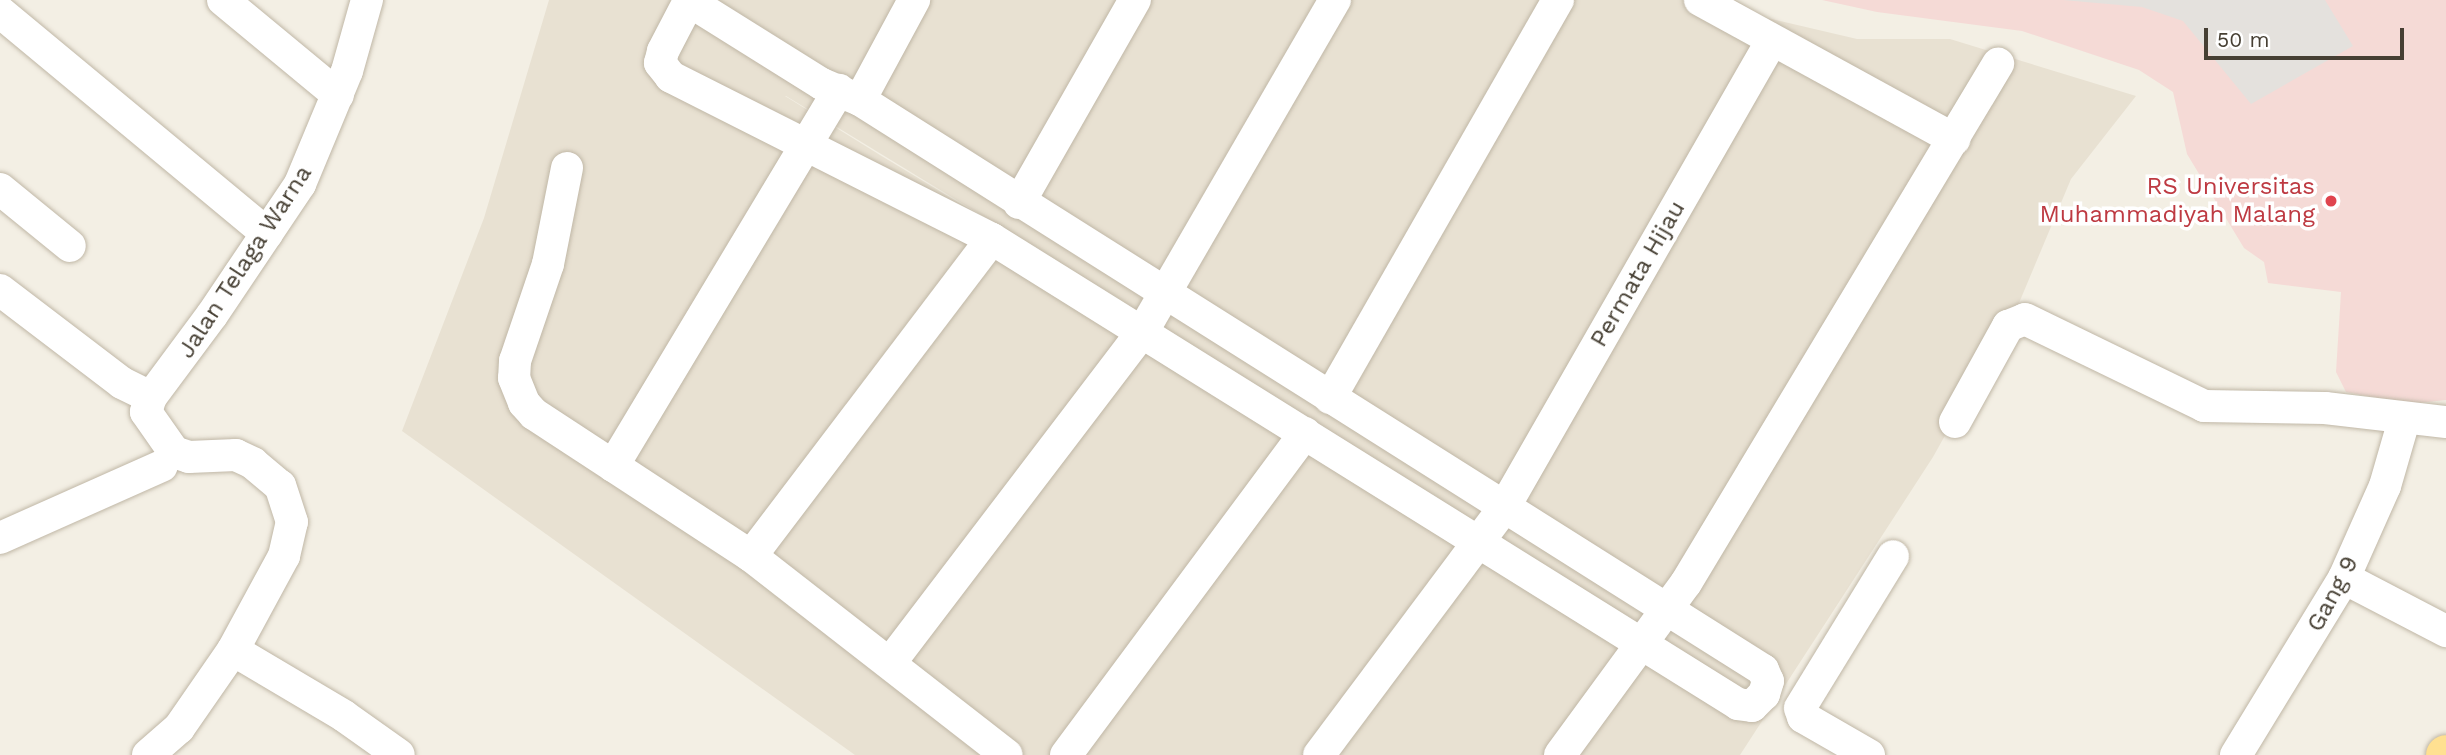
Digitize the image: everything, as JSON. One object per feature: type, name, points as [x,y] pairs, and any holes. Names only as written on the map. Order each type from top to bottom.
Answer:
[{"type":"street","points":[[223,0],[338,95]]},
{"type":"street","name":"Jalan Telaga Warna","points":[[148,404],[267,234],[313,159],[338,95],[367,0]]},
{"type":"street","points":[[612,466],[805,148],[849,95],[914,0]]},
{"type":"street","points":[[1019,203],[1135,0]]},
{"type":"street","points":[[890,663],[1143,331],[1166,296],[1335,0]]},
{"type":"street","points":[[1330,398],[1559,0]]},
{"type":"street","points":[[1700,0],[1771,42],[1954,139]]},
{"type":"street","points":[[689,1],[821,84],[849,95],[1763,670],[1768,681],[1764,695],[1752,706],[1738,704],[1480,540],[992,239],[805,148],[664,71],[660,62],[663,51],[689,1]]},
{"type":"street","points":[[0,12],[267,234]]},
{"type":"street","name":"Permata Hijau","points":[[1319,755],[1505,506],[1771,42]]},
{"type":"street","points":[[1560,755],[1667,610],[1998,64]]},
{"type":"street","points":[[567,168],[548,264],[515,361],[517,391],[534,414],[751,556],[1007,755]]},
{"type":"street","points":[[0,189],[70,246]]},
{"type":"street","points":[[751,556],[992,239]]},
{"type":"street","points":[[0,290],[148,404],[140,421],[142,437],[175,461]]},
{"type":"street","points":[[1955,422],[2008,326],[2025,319],[2204,406],[2325,408],[2404,421],[2446,422]]},
{"type":"street","name":"Gang 9","points":[[2236,755],[2344,578],[2385,485],[2404,421]]},
{"type":"street","points":[[1066,755],[1305,433]]},
{"type":"street","points":[[6,529],[175,461],[236,455],[253,463],[280,486],[290,506],[290,539],[284,556],[233,650],[179,728],[148,755]]},
{"type":"street","points":[[1870,755],[1803,718],[1800,708],[1894,556]]},
{"type":"street","points":[[2344,578],[2446,631]]},
{"type":"street","points":[[233,650],[344,716],[399,755]]},
{"type":"shaded area","points":[[549,0],[1735,0],[1763,17],[1857,39],[1950,39],[2136,96],[2071,179],[2019,303],[1933,457],[1740,755],[855,755],[402,431],[484,218]],"holes":[[[785,96],[1147,316],[880,155]]]},
{"type":"shaded area","name":"RS Universitas Muhammadiyah Malang","points":[[1822,0],[2446,0],[2446,400],[2409,404],[2346,392],[2336,372],[2341,292],[2268,283],[2264,262],[2244,248],[2187,154],[2173,92],[2139,70],[2022,31],[1877,12]]},
{"type":"shaded area","points":[[2063,0],[2325,0],[2353,46],[2251,104],[2183,21],[2142,7]]},
{"type":"place","name":"RS Universitas Muhammadiyah Malang","points":[[2331,201]]}]
